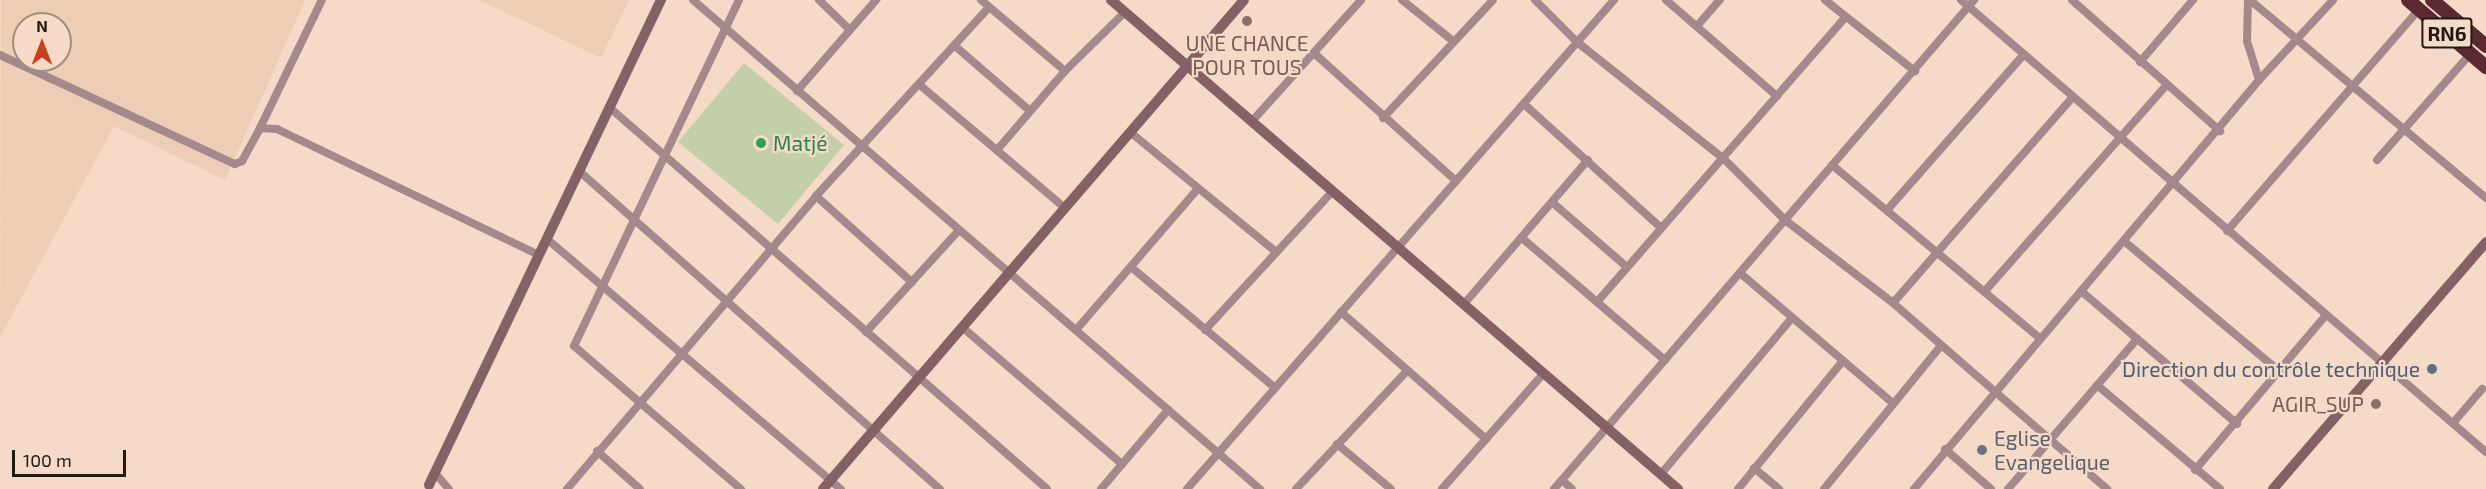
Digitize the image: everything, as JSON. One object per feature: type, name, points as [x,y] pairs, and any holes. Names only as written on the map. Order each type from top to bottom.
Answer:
[{"type":"highway","name":"RN6","points":[[2432,0],[2486,46]]},
{"type":"highway","name":"RN6","points":[[2414,4],[2486,67]]},
{"type":"street","points":[[0,55],[235,164],[242,161],[260,128],[322,0]]},
{"type":"street","points":[[429,485],[661,0]]},
{"type":"street","points":[[693,0],[1260,489]]},
{"type":"street","points":[[739,0],[574,346],[741,489]]},
{"type":"street","points":[[819,0],[850,30]]},
{"type":"street","points":[[797,91],[876,0]]},
{"type":"street","points":[[981,0],[1065,71]]},
{"type":"street","points":[[1111,0],[1254,119],[1333,191],[1678,489]]},
{"type":"street","points":[[823,489],[1244,0]]},
{"type":"street","points":[[1254,119],[1315,54],[1361,0]]},
{"type":"street","points":[[1401,0],[1452,40]]},
{"type":"street","points":[[1383,118],[1452,40],[1493,0]]},
{"type":"street","points":[[1535,0],[1577,42],[1724,159],[1785,220],[1893,303],[1940,347],[2107,489]]},
{"type":"street","points":[[1187,489],[1614,0]]},
{"type":"street","points":[[1666,0],[1777,96]]},
{"type":"street","points":[[1697,26],[1720,0]]},
{"type":"street","points":[[1825,0],[1915,71]]},
{"type":"street","points":[[1960,0],[1971,3],[2072,98],[2325,316],[2383,361],[2486,452]]},
{"type":"street","points":[[2073,0],[2166,86],[2220,131]]},
{"type":"street","points":[[2140,62],[2193,0]]},
{"type":"street","points":[[2249,0],[2351,88],[2486,198]]},
{"type":"street","points":[[2249,0],[2247,41],[2259,80]]},
{"type":"street","points":[[1914,489],[1944,449],[2220,131],[2259,80],[2299,41],[2333,0]]},
{"type":"street","points":[[1554,489],[1971,3]]},
{"type":"street","points":[[2227,231],[2351,88],[2414,4]]},
{"type":"street","points":[[567,489],[816,196],[921,86],[989,6]]},
{"type":"street","points":[[997,150],[1065,71],[1125,12]]},
{"type":"street","points":[[1597,302],[1846,17]]},
{"type":"street","points":[[955,46],[1030,111]]},
{"type":"street","points":[[2377,160],[2470,53]]},
{"type":"street","points":[[1315,54],[1383,118],[1456,181]]},
{"type":"street","points":[[1888,209],[2024,54]]},
{"type":"street","points":[[921,86],[1065,208]]},
{"type":"street","points":[[1985,291],[2166,86]]},
{"type":"street","points":[[1893,303],[2072,98]]},
{"type":"street","points":[[1524,104],[1661,228]]},
{"type":"street","points":[[609,107],[1047,489]]},
{"type":"street","points":[[260,128],[277,129],[539,255]]},
{"type":"street","points":[[1130,132],[1197,190],[1276,252]]},
{"type":"street","points":[[1464,304],[1588,160]]},
{"type":"street","points":[[1832,165],[1888,209],[2040,338]]},
{"type":"street","points":[[579,171],[633,221],[940,489]]},
{"type":"street","points":[[1076,330],[1197,190]]},
{"type":"street","points":[[1205,330],[1333,191]]},
{"type":"street","points":[[816,196],[912,282]]},
{"type":"street","points":[[1552,203],[1627,267]]},
{"type":"street","points":[[866,332],[959,230]]},
{"type":"street","points":[[1522,238],[1665,360]]},
{"type":"street","points":[[547,239],[603,284],[681,354],[841,489]]},
{"type":"street","points":[[2124,241],[2280,372]]},
{"type":"street","points":[[2273,489],[2486,242]]},
{"type":"street","points":[[1131,267],[1275,388]]},
{"type":"street","points":[[1740,273],[1893,404]]},
{"type":"street","points":[[2081,291],[2236,424]]},
{"type":"street","points":[[1341,312],[1486,439]]},
{"type":"street","points":[[2196,470],[2325,316]]},
{"type":"street","points":[[1661,474],[1791,319]]},
{"type":"street","points":[[962,327],[1122,464]]},
{"type":"street","points":[[2008,489],[2136,339]]},
{"type":"street","points":[[1824,489],[1940,347]]},
{"type":"street","points":[[1738,489],[1842,362]]},
{"type":"street","points":[[1296,489],[1407,371]]},
{"type":"street","points":[[1443,489],[1544,373]]},
{"type":"street","points":[[2097,385],[2220,489]]},
{"type":"street","points":[[2453,423],[2482,389]]},
{"type":"street","points":[[1101,489],[1168,410]]},
{"type":"street","points":[[1337,444],[1391,489]]},
{"type":"street","points":[[1944,449],[1991,489]]},
{"type":"street","points":[[597,451],[640,489]]},
{"type":"street","points":[[1754,468],[1779,489]]},
{"type":"street","points":[[435,473],[449,489]]},
{"type":"street","points":[[1562,480],[1572,489]]},
{"type":"shaded area","points":[[1,0],[305,0],[225,180],[114,126],[0,337]]},
{"type":"shaded area","points":[[480,0],[629,0],[601,58]]},
{"type":"green space","name":"Matjé","points":[[744,63],[844,145],[778,224],[678,142]]},
{"type":"place","name":"UNE CHANCE POUR TOUS","points":[[1247,21]]},
{"type":"place","name":"Matjé","points":[[761,143]]},
{"type":"place","name":"Direction du contrôle technique","points":[[2432,369]]},
{"type":"place","name":"AGIR_SUP","points":[[2376,404]]},
{"type":"place","name":"Eglise Evangelique","points":[[1982,450]]}]
